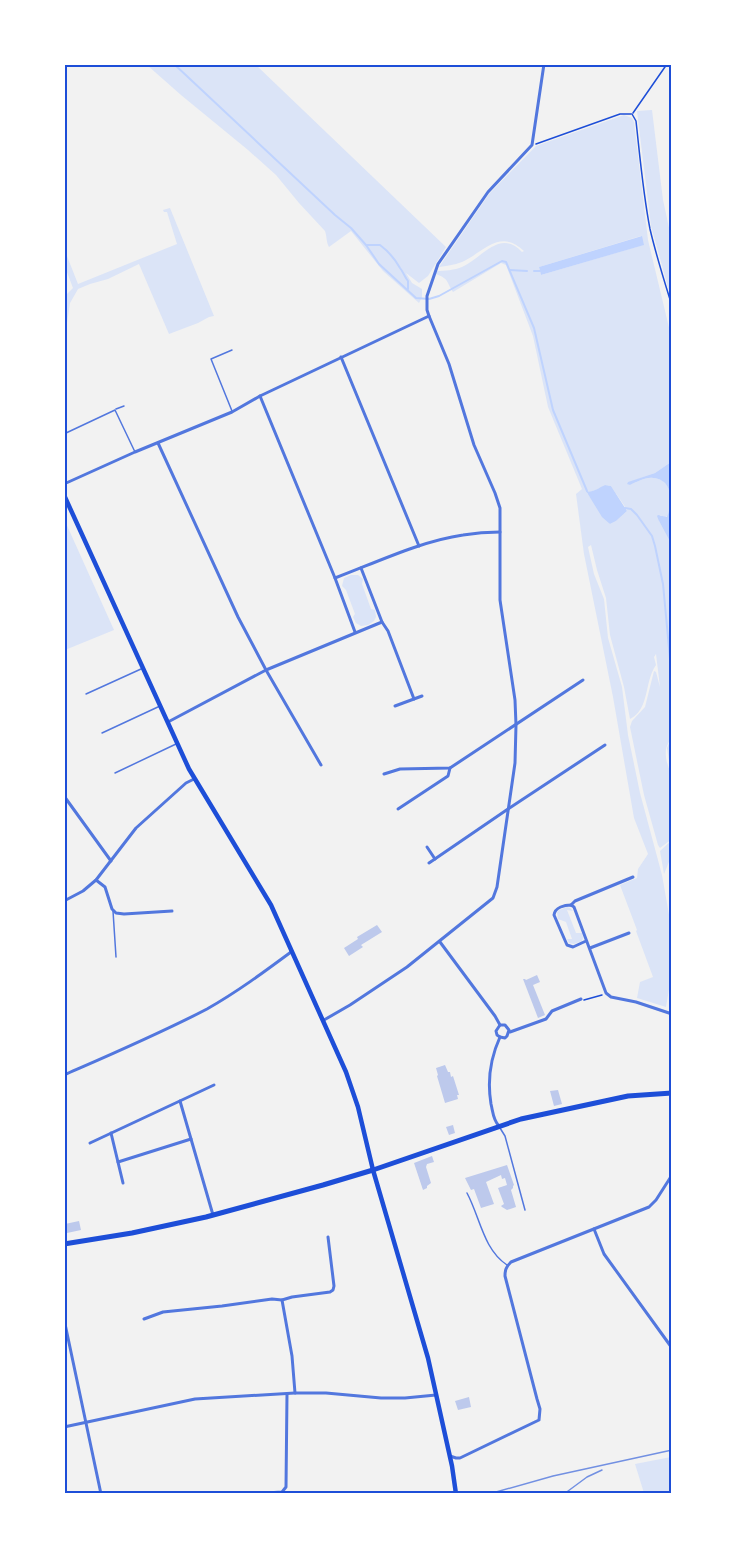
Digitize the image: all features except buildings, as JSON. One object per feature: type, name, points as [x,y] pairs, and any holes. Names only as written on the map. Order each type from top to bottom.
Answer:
[{"type":"main road","points":[[64,495],[194,779],[268,900],[341,1059],[358,1107],[428,1358],[456,1494]]},
{"type":"main road","points":[[64,1244],[132,1233],[213,1215],[374,1170],[521,1119],[628,1096],[672,1093]]},
{"type":"street","points":[[324,1020],[402,971],[440,942],[493,898],[497,887],[515,763],[516,724],[515,700],[500,600],[500,508],[474,445],[449,364],[429,316],[426,302],[436,266],[488,192],[532,145],[544,64]]},
{"type":"street","points":[[64,484],[232,412],[260,396],[429,316]]},
{"type":"street","points":[[341,357],[419,546]]},
{"type":"street","points":[[260,396],[355,632]]},
{"type":"street","points":[[158,443],[238,617],[321,765]]},
{"type":"street","points":[[335,578],[419,546],[461,535],[501,532]]},
{"type":"street","points":[[362,568],[414,699]]},
{"type":"street","points":[[168,722],[266,670],[382,622]]},
{"type":"street","points":[[384,774],[399,769],[450,768],[583,680]]},
{"type":"street","points":[[395,706],[422,696]]},
{"type":"street","points":[[429,863],[605,745]]},
{"type":"street","points":[[398,809],[448,776],[450,768]]},
{"type":"street","points":[[64,901],[96,880],[136,828],[186,783],[194,779]]},
{"type":"street","points":[[64,796],[111,861]]},
{"type":"street","points":[[427,847],[435,859]]},
{"type":"street","points":[[586,941],[573,947],[567,945],[554,915],[555,911],[633,877]]},
{"type":"street","points":[[96,880],[105,887],[113,910],[118,913],[172,911]]},
{"type":"street","points":[[571,905],[574,907],[606,993],[611,997],[636,1002],[672,1014]]},
{"type":"street","points":[[590,948],[628,933]]},
{"type":"street","points":[[440,942],[500,1026]]},
{"type":"street","points":[[64,1076],[208,1008],[247,984],[291,952]]},
{"type":"street","points":[[500,1037],[506,1037],[510,1032],[546,1019],[552,1011],[581,999]]},
{"type":"street","points":[[500,1026],[507,1026],[510,1032]]},
{"type":"street","points":[[500,1026],[496,1031],[500,1037]]},
{"type":"street","points":[[499,1126],[495,1122],[492,1110],[489,1072],[500,1037]]},
{"type":"street","points":[[90,1143],[214,1085]]},
{"type":"street","points":[[180,1101],[213,1215]]},
{"type":"street","points":[[111,1133],[123,1183]]},
{"type":"street","points":[[118,1162],[191,1138]]},
{"type":"street","points":[[450,1456],[460,1458],[539,1420],[540,1409],[505,1276],[507,1266],[511,1262],[649,1207],[672,1175]]},
{"type":"street","points":[[594,1229],[604,1254],[672,1348]]},
{"type":"street","points":[[144,1319],[164,1312],[272,1299],[282,1300],[330,1292],[334,1286],[328,1237]]},
{"type":"street","points":[[282,1300],[292,1356],[295,1393]]},
{"type":"street","points":[[64,1319],[101,1494]]},
{"type":"street","points":[[64,1427],[195,1399],[295,1393],[381,1398],[436,1395]]},
{"type":"street","points":[[249,1494],[282,1492],[286,1487],[287,1394]]},
{"type":"lane","points":[[232,350],[211,359],[232,412]]},
{"type":"lane","points":[[66,433],[124,406]]},
{"type":"lane","points":[[115,410],[135,452]]},
{"type":"lane","points":[[86,694],[142,668]]},
{"type":"lane","points":[[102,733],[161,705]]},
{"type":"lane","points":[[115,773],[177,744]]},
{"type":"lane","points":[[113,910],[116,957]]},
{"type":"lane","points":[[499,1126],[505,1136],[525,1210]]},
{"type":"lane","points":[[467,1193],[490,1248],[507,1266]]},
{"type":"path","points":[[632,114],[667,64]]},
{"type":"path","points":[[532,145],[620,114],[632,114]]},
{"type":"path","points":[[632,114],[636,121],[650,228],[672,306]]},
{"type":"path","points":[[581,999],[586,1001],[606,993]]},
{"type":"shaded area","points":[[147,65],[256,65],[446,247],[428,276],[419,283],[406,273],[412,283],[422,289],[419,303],[383,271],[351,231],[329,247],[325,231],[276,175]]},
{"type":"shaded area","points":[[652,110],[663,200],[671,237],[671,298],[651,226],[637,111]]},
{"type":"shaded area","points":[[624,115],[632,118],[648,240],[672,340],[671,462],[655,473],[627,483],[630,485],[650,478],[660,479],[668,487],[671,498],[668,516],[660,515],[659,521],[672,543],[672,706],[670,706],[672,724],[666,752],[671,773],[667,748],[671,739],[672,839],[660,848],[644,795],[630,727],[632,721],[645,707],[654,671],[660,687],[656,654],[654,657],[656,665],[652,672],[644,702],[641,709],[630,719],[610,635],[606,598],[591,545],[588,547],[594,574],[604,599],[608,638],[622,687],[628,735],[640,793],[662,875],[671,926],[671,977],[666,1007],[637,998],[640,982],[653,977],[620,885],[637,878],[638,869],[648,854],[634,818],[613,697],[584,554],[576,494],[582,489],[548,407],[533,336],[506,265],[501,263],[453,292],[445,279],[436,274],[437,271],[462,267],[498,244],[514,245],[522,252],[524,251],[515,244],[500,242],[492,244],[462,262],[439,267],[489,194],[536,146]],"holes":[[[641,236],[643,245],[541,275],[539,267]],[[605,485],[611,486],[627,511],[610,524],[587,493],[587,491],[594,491]]]},
{"type":"shaded area","points":[[170,208],[214,316],[169,334],[139,264],[108,279],[78,289],[70,303],[67,323],[64,317],[67,294],[73,288],[65,267],[65,251],[78,284],[177,244],[167,212],[163,210]]},
{"type":"shaded area","points":[[65,521],[114,630],[64,650]]},
{"type":"shaded area","points":[[358,575],[363,579],[362,584],[371,609],[375,610],[376,617],[368,625],[361,626],[356,623],[346,590],[342,586],[344,578]]},
{"type":"shaded area","points":[[671,841],[671,857],[664,874],[660,851]]},
{"type":"shaded area","points":[[567,907],[573,911],[567,910],[576,933],[582,933],[583,938],[582,941],[574,944],[569,943],[567,939],[572,939],[566,922],[558,919],[557,912]]},
{"type":"shaded area","points":[[671,1457],[671,1493],[644,1493],[635,1464]]},
{"type":"water","points":[[642,236],[644,245],[541,275],[539,267]]},
{"type":"water","points":[[671,462],[671,543],[657,516],[667,517],[670,505],[668,487],[660,479],[650,478],[627,484],[655,473]]},
{"type":"water","points":[[605,485],[611,486],[627,511],[610,524],[602,517],[586,491],[593,491]]},
{"type":"waterway","points":[[174,64],[351,228],[379,264],[416,298],[429,299],[439,296],[502,261],[506,262],[534,328],[553,410],[587,491]]},
{"type":"waterway","points":[[366,245],[380,245],[389,253],[408,281],[408,289]]},
{"type":"waterway","points":[[510,270],[527,271]]},
{"type":"waterway","points":[[534,271],[540,271]]},
{"type":"waterway","points":[[625,508],[631,509],[637,515],[652,536],[655,546],[663,584],[672,680]]},
{"type":"tram line","points":[[489,1494],[553,1476],[672,1450]]},
{"type":"tram line","points":[[564,1494],[587,1477],[602,1470]]}]
